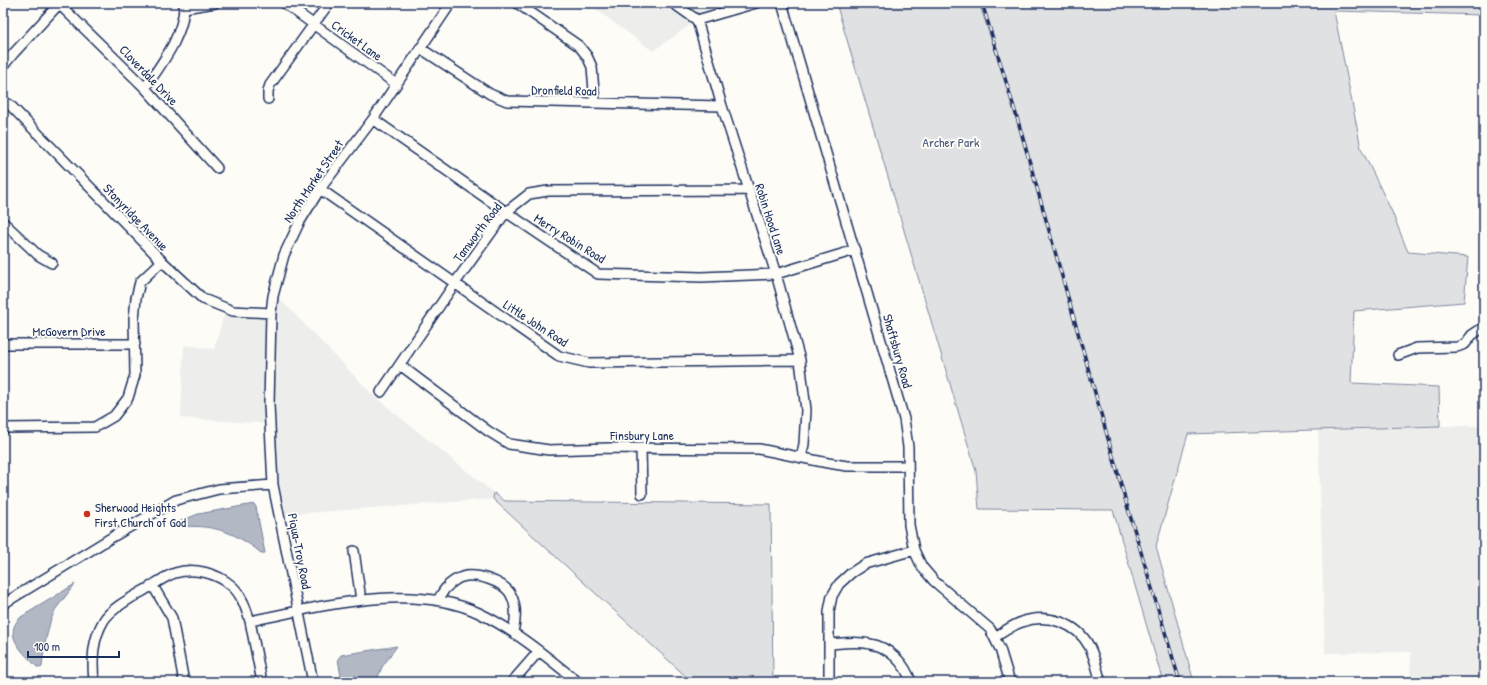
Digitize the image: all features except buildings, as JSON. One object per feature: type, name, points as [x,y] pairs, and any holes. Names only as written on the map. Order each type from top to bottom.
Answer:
[{"type":"street","points":[[3,66],[59,3]]},
{"type":"street","name":"Cloverdale Drive","points":[[59,3],[145,88],[217,168]]},
{"type":"street","points":[[145,88],[174,42],[180,26],[184,6],[215,3]]},
{"type":"street","name":"Cricket Lane","points":[[284,3],[396,84]]},
{"type":"street","points":[[268,99],[270,85],[328,3]]},
{"type":"street","name":"North Market Street","points":[[270,424],[268,405],[271,313],[273,296],[284,255],[299,223],[320,190],[373,119],[451,3]]},
{"type":"street","points":[[517,3],[579,46],[587,56],[592,68],[595,103]]},
{"type":"street","points":[[673,3],[698,20],[756,3]]},
{"type":"street","name":"Shaftsbury Road","points":[[782,3],[904,419],[908,439],[909,525],[914,550],[922,567],[930,577],[985,624],[995,637],[1010,682]]},
{"type":"street","name":"Robin Hood Lane","points":[[698,20],[722,106],[776,274],[800,360],[806,410],[804,444],[801,458]]},
{"type":"street","name":"Dronfield Road","points":[[420,48],[490,94],[507,101],[722,106]]},
{"type":"street","name":"Stonyridge Avenue","points":[[3,101],[10,105],[162,261],[203,299],[233,311],[271,313]]},
{"type":"street","name":"Merry Robin Road","points":[[373,119],[598,274],[701,277],[776,274],[855,250]]},
{"type":"street","name":"Little John Road","points":[[320,190],[559,356],[588,363],[800,360]]},
{"type":"street","name":"Tamworth Road","points":[[381,392],[506,212],[529,194],[548,191],[748,190]]},
{"type":"street","points":[[3,222],[38,255],[52,263]]},
{"type":"street","points":[[3,428],[95,426],[114,416],[128,398],[134,375],[134,319],[136,298],[140,282],[162,261]]},
{"type":"street","points":[[1398,355],[1417,348],[1457,347],[1465,344],[1472,335],[1484,327]]},
{"type":"street","name":"McGovern Drive","points":[[3,344],[135,344]]},
{"type":"street","name":"Finsbury Lane","points":[[400,364],[488,431],[509,444],[549,450],[759,449],[847,466],[908,466]]},
{"type":"street","name":"Piqua-Troy Road","points":[[270,424],[273,485],[313,682]]},
{"type":"street","points":[[641,449],[642,494]]},
{"type":"street","points":[[3,603],[176,500],[219,489],[273,485]]},
{"type":"street","points":[[830,682],[829,611],[832,596],[839,584],[851,573],[866,564],[914,550]]},
{"type":"street","points":[[354,551],[361,600]]},
{"type":"street","points":[[94,682],[92,663],[94,641],[105,619],[124,602],[174,573],[193,571],[211,573],[233,586],[244,602],[250,621],[262,682]]},
{"type":"street","points":[[438,600],[447,586],[462,576],[481,577],[500,584],[510,593],[515,607],[514,632]]},
{"type":"street","points":[[152,586],[172,618],[184,682]]},
{"type":"street","points":[[250,621],[361,600],[387,597],[438,600],[478,613],[514,632],[578,682]]},
{"type":"street","points":[[995,637],[1012,626],[1028,620],[1046,619],[1064,624],[1073,628],[1079,633],[1089,646],[1100,682]]},
{"type":"street","points":[[830,644],[860,642],[879,646],[894,655],[908,674],[910,682]]},
{"type":"street","points":[[512,682],[539,651]]},
{"type":"shaded area","points":[[587,3],[756,3],[697,20],[653,51]]},
{"type":"shaded area","points":[[274,293],[375,397],[494,493],[493,499],[279,515],[270,424],[181,418],[184,345],[214,349],[226,308],[271,313]]},
{"type":"shaded area","points":[[1484,426],[1484,682],[1439,682],[1410,679],[1411,652],[1325,653],[1318,430]]},
{"type":"shaded area","points":[[254,504],[256,507],[265,553],[261,553],[240,538],[229,533],[207,527],[195,526],[169,528],[171,525],[198,514]]},
{"type":"shaded area","points":[[75,584],[55,610],[50,622],[44,648],[42,667],[37,667],[17,644],[13,630],[15,624],[21,617]]},
{"type":"shaded area","points":[[397,646],[382,667],[376,682],[342,682],[338,659],[341,655]]},
{"type":"green space","name":"Archer Park","points":[[836,3],[979,3],[1009,93],[982,3],[1484,3],[1484,15],[1334,11],[1361,148],[1392,212],[1408,252],[1468,257],[1464,302],[1354,311],[1351,383],[1439,387],[1440,426],[1188,434],[1156,546],[1194,682],[1163,682],[1113,510],[979,509],[976,471]]},
{"type":"green space","points":[[494,493],[505,501],[771,504],[773,682],[692,682],[493,499]]},
{"type":"railway","points":[[982,3],[1018,121],[1126,502],[1180,682]]},
{"type":"place","name":"Sherwood Heights First Church of God","points":[[87,514]]}]
